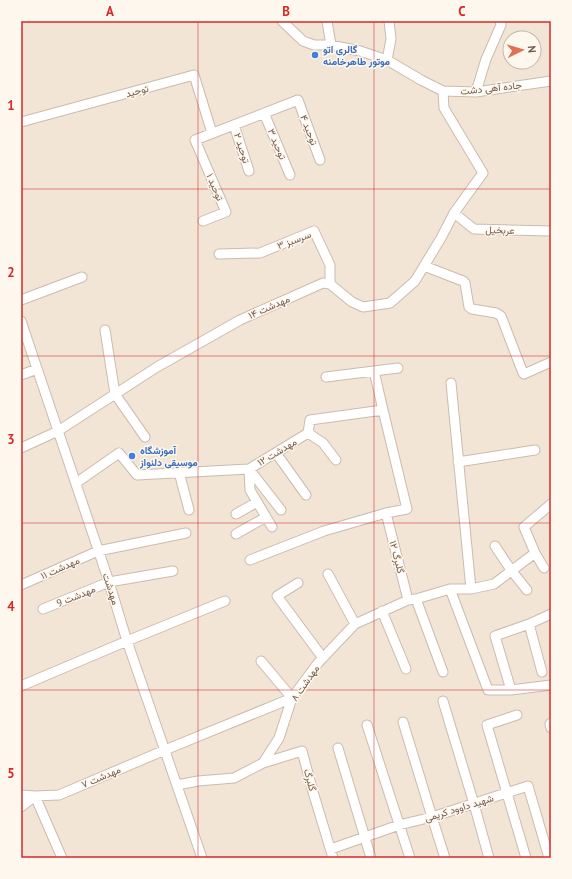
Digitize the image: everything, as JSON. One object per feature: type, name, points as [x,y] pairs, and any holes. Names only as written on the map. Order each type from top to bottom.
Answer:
[{"type":"street","name":"جاده آهی دشت","points":[[282,21],[303,41],[314,45],[331,44],[387,60],[443,91],[476,92],[551,81]]},
{"type":"street","points":[[327,21],[331,44]]},
{"type":"street","points":[[387,60],[391,39],[389,21]]},
{"type":"street","points":[[476,92],[486,59],[501,25],[500,21]]},
{"type":"street","name":"توحید","points":[[21,122],[194,75],[212,133]]},
{"type":"street","points":[[330,284],[352,302],[363,307],[390,303],[415,281],[454,213],[482,172],[444,108],[443,91]]},
{"type":"street","name":"توحید ۴","points":[[264,113],[298,100],[320,160]]},
{"type":"street","points":[[212,133],[264,113]]},
{"type":"street","name":"توحید ۳","points":[[264,113],[290,175]]},
{"type":"street","name":"توحید ۲","points":[[234,125],[249,170]]},
{"type":"street","name":"توحید ۱","points":[[203,222],[226,212],[195,140],[212,133]]},
{"type":"street","name":"عربخیل","points":[[454,213],[474,229],[551,231]]},
{"type":"street","name":"سرسبز ۳","points":[[219,254],[260,253],[314,231],[330,265],[330,284]]},
{"type":"street","points":[[424,266],[463,281],[465,283],[469,307],[472,309],[496,313],[501,316],[524,374],[551,362]]},
{"type":"street","points":[[21,300],[82,277]]},
{"type":"street","name":"مهدشت ۱۴","points":[[21,448],[58,431],[156,367],[240,320],[323,283],[330,284]]},
{"type":"street","name":"مهدشت","points":[[21,321],[202,858]]},
{"type":"street","points":[[105,330],[115,394],[146,436]]},
{"type":"street","points":[[326,377],[398,368]]},
{"type":"street","points":[[21,375],[37,370]]},
{"type":"street","points":[[250,560],[324,531],[407,508],[374,371]]},
{"type":"street","points":[[451,383],[471,589]]},
{"type":"street","name":"مهدشت ۱۲","points":[[76,483],[119,453],[137,474],[250,469],[308,433],[310,420],[383,410]]},
{"type":"street","points":[[308,433],[323,443],[336,460]]},
{"type":"street","points":[[458,462],[535,450]]},
{"type":"street","points":[[276,453],[306,495]]},
{"type":"street","points":[[250,469],[250,490],[272,527]]},
{"type":"street","points":[[250,469],[281,510]]},
{"type":"street","points":[[179,472],[189,510]]},
{"type":"street","points":[[236,514],[257,502]]},
{"type":"street","points":[[544,568],[524,527],[551,504]]},
{"type":"street","name":"گلبرگ ١٢","points":[[386,513],[412,599],[443,672]]},
{"type":"street","points":[[236,534],[266,517]]},
{"type":"street","name":"مهدشت ۱۱","points":[[21,584],[98,551],[186,533]]},
{"type":"street","points":[[495,546],[527,590]]},
{"type":"street","points":[[535,552],[494,584],[471,589],[450,588],[488,690],[511,690],[551,686]]},
{"type":"street","name":"مهدشت 9","points":[[43,609],[109,582],[173,571]]},
{"type":"street","points":[[328,574],[355,624]]},
{"type":"street","points":[[298,583],[277,596],[323,658]]},
{"type":"street","name":"مهدشت ۸","points":[[263,763],[279,738],[292,698],[318,663],[355,624],[412,599],[450,588]]},
{"type":"street","points":[[21,686],[128,640],[225,601]]},
{"type":"street","points":[[382,611],[406,669]]},
{"type":"street","points":[[511,690],[495,636],[529,624],[551,614]]},
{"type":"street","points":[[529,624],[542,672]]},
{"type":"street","points":[[261,661],[292,698]]},
{"type":"street","name":"مهدشت ۷","points":[[21,795],[59,795],[292,698]]},
{"type":"street","points":[[443,701],[489,858]]},
{"type":"street","points":[[517,715],[487,725],[526,858]]},
{"type":"street","points":[[403,722],[445,858]]},
{"type":"street","points":[[551,724],[551,728]]},
{"type":"street","points":[[367,725],[410,858]]},
{"type":"street","points":[[338,748],[371,858]]},
{"type":"street","name":"گلبرگ","points":[[263,763],[302,751],[332,854]]},
{"type":"street","points":[[178,785],[198,781],[234,778],[263,763]]},
{"type":"street","name":"شهید داوود کریمی","points":[[332,854],[364,837],[528,786],[549,858]]},
{"type":"street","points":[[21,807],[35,796],[62,858]]},
{"type":"shaded area","points":[[21,21],[551,21],[551,858],[21,858]]},
{"type":"place","name":"گالری اتو موتور طاهرخامنه","points":[[315,55]]},
{"type":"place","name":"آموزشگاه موسیقی دلنواز","points":[[132,456]]}]
